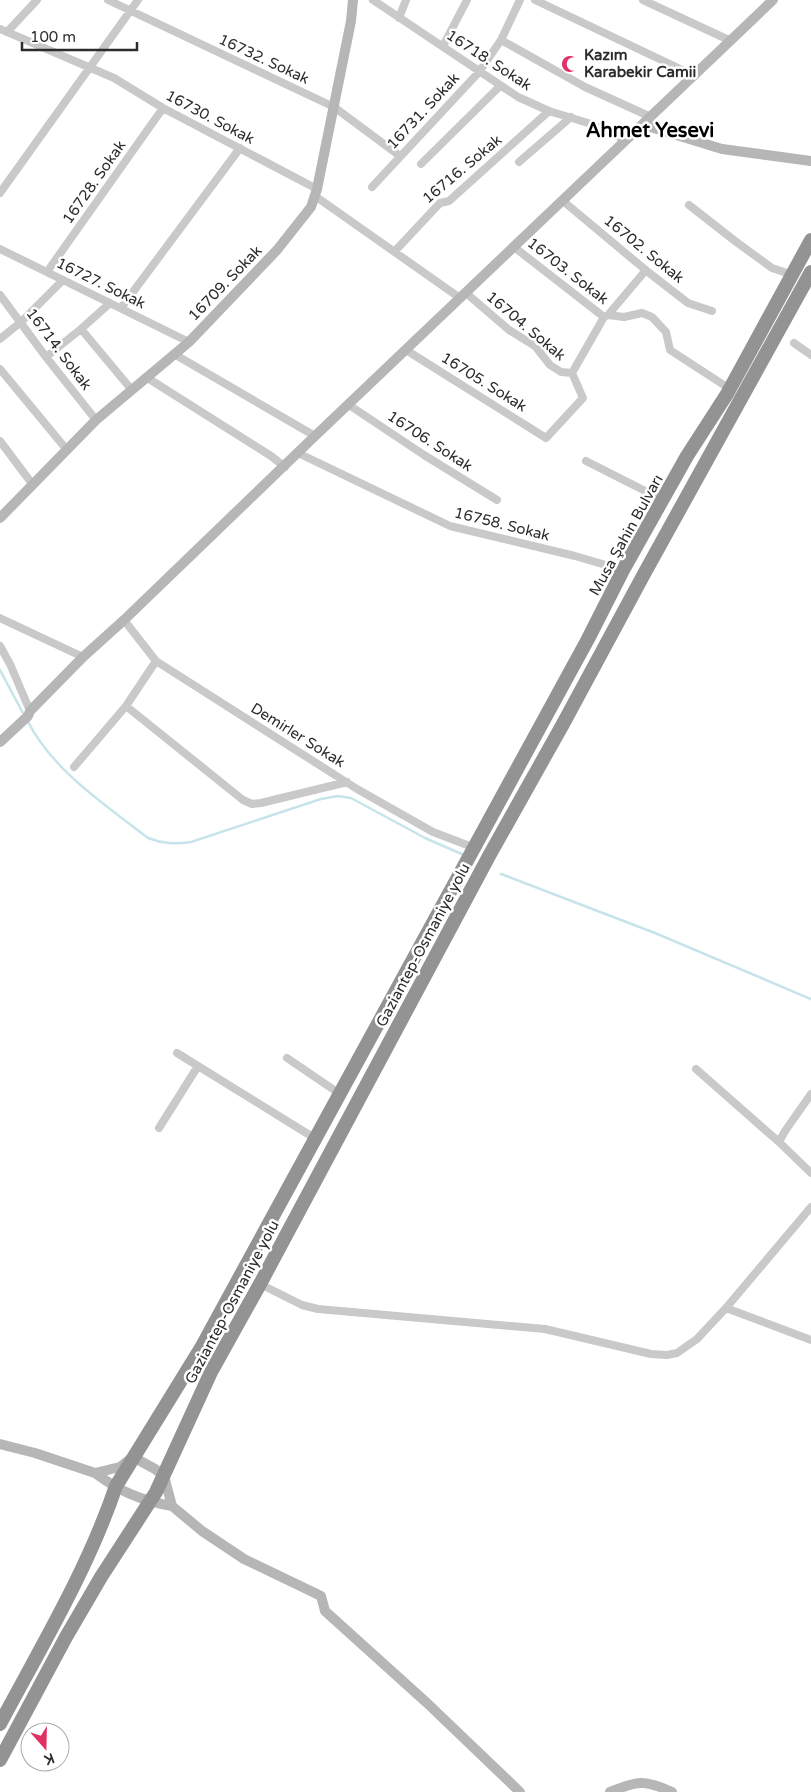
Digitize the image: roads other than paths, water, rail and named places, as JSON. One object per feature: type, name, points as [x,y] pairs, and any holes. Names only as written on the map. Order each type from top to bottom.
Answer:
[{"type":"highway","name":"Musa Şahin Bulvarı","points":[[475,848],[588,639],[623,570],[687,456],[730,389],[811,240]]},
{"type":"highway","name":"Gaziantep-Osmaniye yolu","points":[[0,1760],[91,1594],[150,1502],[164,1476],[211,1372],[489,856],[811,272]]},
{"type":"highway","name":"Gaziantep-Osmaniye yolu","points":[[0,1724],[82,1566],[108,1510],[116,1486],[201,1348],[475,848]]},
{"type":"street","points":[[4,30],[37,0]]},
{"type":"street","name":"16732. Sokak","points":[[108,0],[334,107],[400,156]]},
{"type":"street","points":[[0,193],[138,0]]},
{"type":"street","name":"16709. Sokak","points":[[0,518],[96,420],[189,342],[277,250],[311,207],[316,193],[334,107],[353,0]]},
{"type":"street","points":[[400,18],[406,0]]},
{"type":"street","points":[[443,46],[466,0]]},
{"type":"street","name":"16731. Sokak","points":[[372,186],[479,72],[501,40],[520,0]]},
{"type":"street","points":[[535,0],[695,76]]},
{"type":"street","points":[[643,0],[731,41]]},
{"type":"street","points":[[3,739],[83,657],[773,0]]},
{"type":"street","name":"16718. Sokak","points":[[376,1],[518,97],[549,111],[571,117],[626,140]]},
{"type":"street","name":"16730. Sokak","points":[[4,30],[114,78],[163,108],[240,148],[316,193],[395,251],[463,296]]},
{"type":"street","points":[[501,40],[648,121],[722,149],[811,161]]},
{"type":"street","points":[[421,164],[500,86]]},
{"type":"street","name":"16728. Sokak","points":[[47,272],[163,108]]},
{"type":"street","name":"16716. Sokak","points":[[395,251],[440,203],[449,201],[549,111]]},
{"type":"street","points":[[519,162],[571,117]]},
{"type":"street","points":[[121,308],[240,148]]},
{"type":"street","name":"16702. Sokak","points":[[563,201],[688,303],[712,311]]},
{"type":"street","points":[[689,205],[772,268],[793,275]]},
{"type":"street","name":"16703. Sokak","points":[[514,247],[606,316]]},
{"type":"street","name":"16727. Sokak","points":[[0,249],[189,342]]},
{"type":"street","points":[[572,373],[606,316],[646,270]]},
{"type":"street","points":[[0,339],[21,322],[63,280]]},
{"type":"street","name":"16714. Sokak","points":[[0,294],[46,357],[96,420]]},
{"type":"street","name":"16704. Sokak","points":[[463,296],[509,330],[535,346],[550,364],[561,372],[572,373]]},
{"type":"street","points":[[46,357],[110,303]]},
{"type":"street","points":[[606,316],[624,317],[642,313],[652,317],[666,332],[670,350],[730,389]]},
{"type":"street","points":[[81,329],[131,389]]},
{"type":"street","points":[[794,342],[811,355]]},
{"type":"street","name":"16705. Sokak","points":[[406,350],[546,438],[583,398],[572,373]]},
{"type":"street","points":[[174,354],[315,436]]},
{"type":"street","points":[[0,370],[67,450]]},
{"type":"street","points":[[146,377],[271,456],[284,467]]},
{"type":"street","name":"16706. Sokak","points":[[349,405],[424,455],[497,500]]},
{"type":"street","points":[[0,441],[33,485]]},
{"type":"street","points":[[0,456],[7,450]]},
{"type":"street","name":"16758. Sokak","points":[[298,453],[450,526],[575,556],[623,570]]},
{"type":"street","points":[[586,462],[663,500]]},
{"type":"street","points":[[0,618],[83,657]]},
{"type":"street","name":"Demirler Sokak","points":[[124,620],[156,661],[347,782],[433,832],[475,848]]},
{"type":"street","points":[[0,646],[10,664],[29,713]]},
{"type":"street","points":[[74,767],[126,706],[156,661]]},
{"type":"street","points":[[126,706],[243,800],[252,804],[273,801],[347,782]]},
{"type":"street","points":[[177,1053],[316,1139]]},
{"type":"street","points":[[287,1058],[340,1094]]},
{"type":"street","points":[[159,1128],[198,1066]]},
{"type":"street","points":[[696,1069],[779,1142],[811,1173]]},
{"type":"street","points":[[779,1142],[811,1094]]},
{"type":"street","points":[[260,1284],[302,1305],[318,1309],[342,1313],[545,1329],[651,1354],[667,1355],[677,1353],[697,1339],[726,1308],[811,1207]]},
{"type":"street","points":[[726,1308],[811,1340]]},
{"type":"street","points":[[0,1444],[35,1453],[95,1474],[107,1483],[150,1502],[172,1506],[202,1531],[244,1559],[321,1596],[325,1611],[427,1703],[520,1792]]},
{"type":"street","points":[[95,1474],[120,1467],[133,1457],[156,1469],[164,1476],[172,1506]]},
{"type":"street","points":[[610,1792],[635,1782],[650,1783],[672,1792]]},
{"type":"waterway","points":[[0,670],[24,715]]},
{"type":"waterway","points":[[27,720],[38,738],[65,771],[97,799],[153,840],[169,843],[191,842],[321,799],[338,796],[351,798],[425,838],[464,855]]},
{"type":"waterway","points":[[501,874],[655,933],[811,999]]},
{"type":"place","name":"Kazım Karabekir Camii","points":[[570,64]]},
{"type":"district","name":"Ahmet Yesevi","points":[[650,131]]}]
